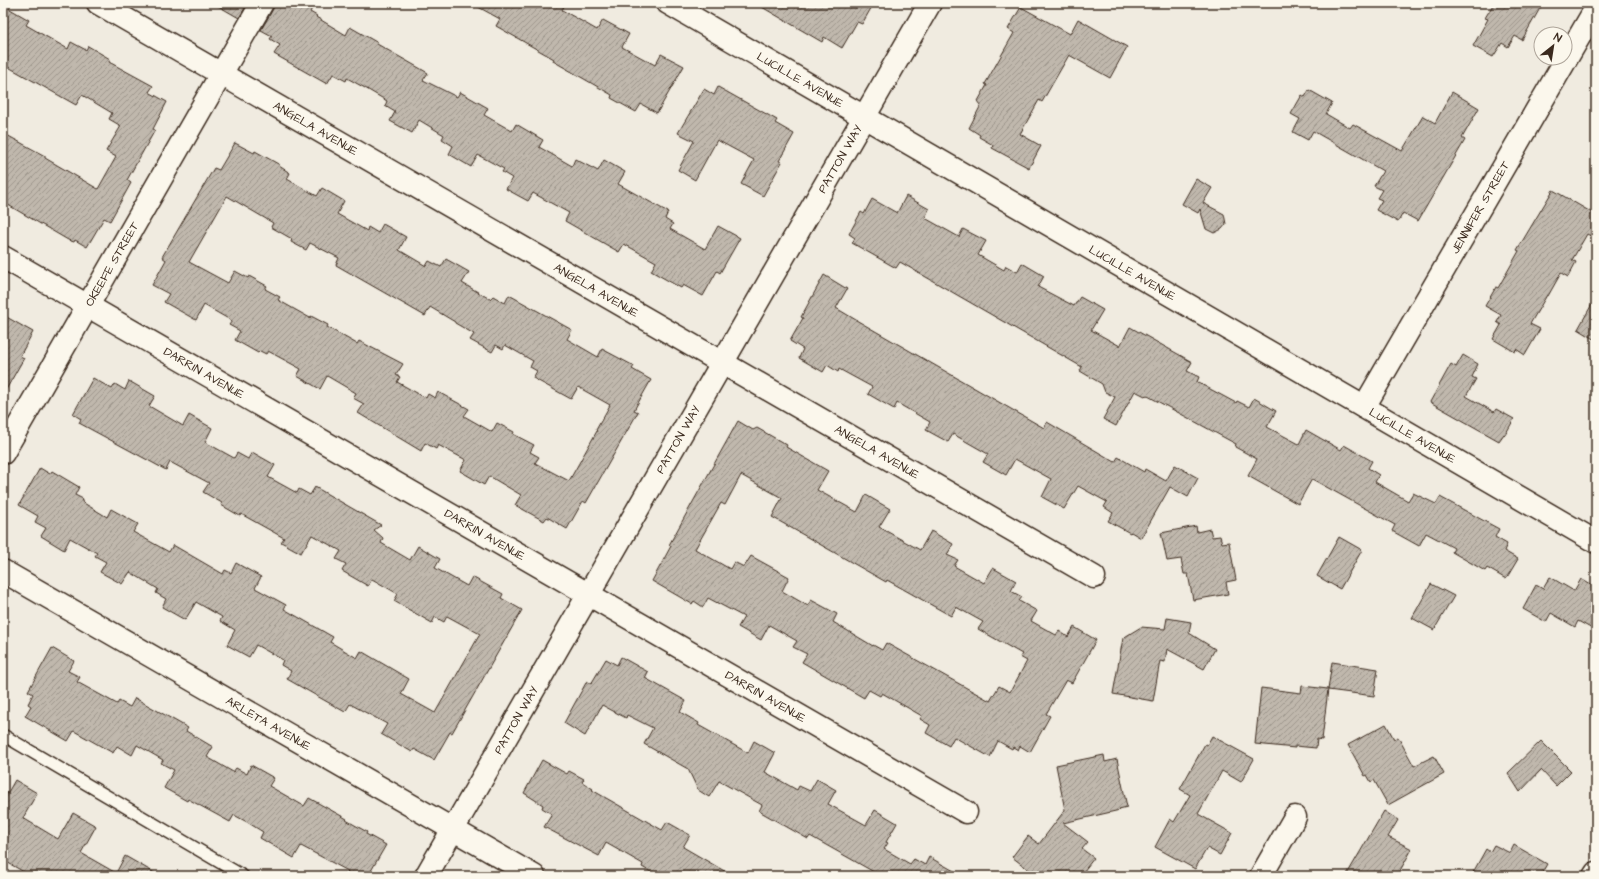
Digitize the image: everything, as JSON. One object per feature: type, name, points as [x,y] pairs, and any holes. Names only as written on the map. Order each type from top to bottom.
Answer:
[{"type":"street","name":"ANGELA AVENUE","points":[[98,3],[1094,577]]},
{"type":"street","name":"OKEEFE STREET","points":[[3,453],[262,3]]},
{"type":"street","name":"LUCILLE AVENUE","points":[[668,3],[1596,542]]},
{"type":"street","name":"PATTON WAY","points":[[426,876],[930,3]]},
{"type":"street","name":"JENNIFER STREET","points":[[1364,407],[1596,8]]},
{"type":"street","name":"DARRIN AVENUE","points":[[3,257],[966,812]]},
{"type":"street","name":"ARLETA AVENUE","points":[[3,571],[534,876]]},
{"type":"street","points":[[1260,876],[1295,817]]},
{"type":"lane","points":[[3,735],[243,876]]},
{"type":"building","points":[[213,3],[248,3],[239,18]]},
{"type":"building","points":[[274,3],[315,3],[310,12],[317,16],[316,17],[346,35],[350,27],[378,43],[377,44],[428,73],[423,80],[457,97],[460,92],[488,108],[484,115],[512,131],[516,124],[543,140],[539,147],[572,166],[575,159],[598,171],[604,160],[625,172],[618,184],[668,212],[665,219],[673,224],[670,229],[705,249],[718,226],[740,238],[720,273],[717,271],[703,296],[683,285],[681,288],[651,271],[656,262],[624,244],[619,252],[565,221],[569,213],[533,193],[528,201],[506,189],[512,178],[502,172],[504,169],[478,155],[471,167],[449,154],[453,146],[442,139],[444,135],[419,120],[412,133],[390,121],[395,112],[385,106],[387,101],[365,88],[347,78],[346,81],[333,74],[327,84],[274,54],[280,45],[270,39],[272,36],[261,30],[273,9]]},
{"type":"building","points":[[471,3],[566,3],[562,10],[597,30],[603,20],[629,34],[622,47],[655,65],[661,54],[684,66],[657,113],[641,104],[636,112],[611,98],[612,95],[553,61],[554,59],[496,26],[500,19]]},
{"type":"building","points":[[755,3],[874,3],[862,24],[857,22],[842,48],[824,37],[822,42]]},
{"type":"building","points":[[1494,3],[1543,3],[1522,40],[1515,36],[1508,47],[1502,43],[1493,57],[1473,46],[1488,19],[1485,18]]},
{"type":"building","points":[[3,5],[29,20],[26,25],[68,49],[71,42],[86,50],[88,46],[110,59],[109,62],[153,86],[149,92],[167,102],[153,129],[155,130],[127,180],[131,183],[110,221],[104,218],[87,247],[75,240],[74,242],[68,240],[3,202],[3,133],[45,156],[45,158],[98,189],[116,157],[106,151],[121,126],[109,119],[112,113],[82,95],[76,105],[3,64]]},
{"type":"building","points":[[1021,7],[1070,34],[1078,19],[1127,47],[1110,78],[1069,55],[1042,102],[1039,100],[1020,134],[1041,146],[1029,168],[992,148],[993,145],[979,137],[980,135],[969,128],[981,105],[978,101],[987,85],[985,84],[1014,33],[1008,29]]},
{"type":"building","points":[[718,87],[777,120],[775,123],[794,134],[779,161],[782,162],[763,196],[741,184],[754,160],[717,140],[695,180],[678,170],[694,141],[678,133],[704,89],[714,95]]},
{"type":"building","points":[[1309,90],[1332,103],[1326,114],[1350,128],[1353,124],[1402,151],[1423,116],[1435,123],[1452,92],[1479,108],[1462,138],[1465,140],[1418,221],[1403,213],[1398,222],[1376,210],[1382,200],[1377,198],[1382,190],[1374,186],[1383,171],[1313,131],[1308,140],[1293,132],[1300,119],[1291,114],[1302,95],[1305,97]]},
{"type":"building","points":[[235,143],[254,153],[255,151],[280,165],[279,166],[290,173],[287,179],[317,196],[322,188],[344,201],[337,214],[367,231],[368,227],[378,233],[383,224],[406,237],[399,250],[426,266],[429,261],[441,267],[446,259],[469,272],[462,283],[490,299],[493,296],[505,303],[509,295],[572,330],[567,339],[598,357],[602,349],[634,366],[632,369],[651,380],[634,410],[638,412],[586,503],[583,501],[567,529],[547,517],[544,521],[515,505],[521,495],[489,476],[484,485],[460,471],[466,460],[438,445],[436,449],[425,443],[421,451],[358,413],[364,404],[353,398],[356,393],[327,376],[320,389],[297,376],[301,369],[268,351],[266,354],[260,351],[258,353],[235,340],[240,331],[229,325],[232,321],[204,305],[196,320],[164,302],[169,294],[152,285],[166,260],[162,257],[214,168],[219,170]],"holes":[[[227,196],[273,223],[271,227],[292,239],[291,242],[306,250],[310,243],[339,258],[336,265],[425,316],[430,307],[474,334],[470,340],[492,352],[496,345],[503,349],[505,345],[533,361],[530,367],[537,371],[533,378],[571,399],[578,387],[610,405],[569,481],[535,463],[539,457],[530,452],[534,445],[513,434],[514,432],[497,423],[492,432],[464,416],[469,409],[438,392],[435,398],[428,394],[426,398],[397,382],[400,377],[396,375],[403,364],[359,341],[357,344],[327,327],[328,325],[311,316],[310,318],[278,300],[280,297],[265,289],[267,286],[249,276],[248,278],[235,271],[228,283],[189,262]]]},
{"type":"building","points":[[1196,179],[1212,188],[1203,203],[1224,214],[1226,224],[1222,229],[1214,233],[1206,229],[1200,209],[1198,213],[1182,204]]},
{"type":"building","points":[[1553,190],[1596,215],[1596,239],[1587,234],[1572,260],[1576,262],[1568,277],[1561,273],[1548,296],[1547,295],[1530,324],[1540,329],[1525,355],[1516,349],[1515,352],[1493,339],[1501,325],[1497,322],[1501,315],[1485,306],[1496,287],[1498,288],[1519,251],[1517,250]]},
{"type":"building","points":[[906,196],[929,209],[925,218],[959,237],[963,229],[986,241],[978,255],[1004,270],[1006,266],[1017,272],[1022,263],[1044,276],[1038,287],[1074,306],[1080,297],[1103,310],[1091,330],[1120,346],[1130,327],[1192,362],[1187,371],[1199,377],[1197,382],[1236,403],[1237,401],[1249,407],[1254,398],[1276,411],[1267,427],[1299,444],[1306,430],[1341,450],[1344,445],[1372,461],[1368,468],[1379,475],[1375,482],[1408,501],[1413,493],[1436,504],[1440,497],[1499,529],[1495,537],[1507,544],[1504,551],[1518,559],[1506,579],[1487,568],[1485,571],[1452,552],[1454,548],[1426,533],[1419,546],[1392,531],[1395,525],[1312,479],[1298,504],[1248,476],[1257,459],[1235,447],[1236,444],[1146,395],[1145,396],[1135,391],[1116,426],[1103,419],[1115,397],[1105,392],[1102,384],[1080,371],[1082,367],[900,262],[896,268],[852,243],[855,238],[849,234],[861,212],[864,214],[872,199],[897,213]]},
{"type":"building","points":[[824,275],[847,289],[836,308],[1044,428],[1047,422],[1115,462],[1118,457],[1144,472],[1145,469],[1166,481],[1175,465],[1198,478],[1188,497],[1170,487],[1141,538],[1108,521],[1113,513],[1104,507],[1107,502],[1078,486],[1064,509],[1042,497],[1051,479],[1015,459],[1006,475],[983,462],[988,454],[953,434],[948,442],[926,430],[930,422],[897,403],[894,409],[868,394],[872,387],[839,369],[838,372],[827,365],[823,372],[799,358],[803,349],[790,341],[803,318],[801,317]]},
{"type":"building","points":[[1596,297],[1596,340],[1578,329]]},
{"type":"building","points":[[3,315],[33,332],[20,356],[24,358],[3,395]]},
{"type":"building","points":[[1463,355],[1478,364],[1472,377],[1476,379],[1466,396],[1494,412],[1496,409],[1514,419],[1505,435],[1504,434],[1499,441],[1430,402],[1451,364],[1456,367]]},
{"type":"building","points":[[93,378],[112,389],[115,384],[125,390],[129,381],[155,396],[149,406],[183,426],[189,415],[212,428],[205,442],[234,458],[237,453],[248,459],[252,452],[275,465],[268,477],[297,493],[299,489],[310,495],[315,487],[381,525],[374,530],[383,538],[381,543],[410,560],[418,546],[440,559],[435,568],[467,586],[472,577],[503,594],[501,598],[522,610],[452,733],[450,732],[434,760],[414,749],[412,752],[381,734],[387,724],[350,704],[345,712],[287,679],[291,671],[281,665],[283,660],[256,645],[249,657],[227,645],[235,630],[220,621],[222,617],[196,602],[185,620],[162,607],[166,599],[156,593],[158,589],[130,572],[122,584],[100,572],[106,562],[95,556],[97,553],[70,538],[64,550],[41,536],[46,528],[35,522],[38,516],[19,505],[40,468],[50,474],[52,471],[79,487],[75,495],[83,499],[82,502],[107,517],[111,509],[138,524],[133,532],[169,552],[173,545],[223,574],[225,570],[231,573],[236,563],[261,577],[255,588],[286,605],[284,609],[333,637],[330,642],[357,658],[361,651],[409,679],[401,694],[435,713],[480,634],[447,616],[444,622],[435,617],[432,623],[394,601],[398,594],[372,579],[368,586],[342,571],[346,564],[336,559],[341,551],[312,535],[301,553],[281,542],[284,538],[241,514],[240,516],[203,492],[209,483],[170,462],[166,470],[79,423],[81,419],[73,414]]},
{"type":"building","points":[[738,421],[753,430],[757,428],[787,445],[786,447],[828,471],[817,490],[857,512],[866,495],[890,509],[879,527],[920,550],[931,531],[953,544],[947,555],[958,560],[954,566],[984,583],[993,568],[1016,581],[1011,591],[1022,597],[1019,601],[1037,611],[1031,621],[1056,635],[1059,631],[1068,637],[1074,627],[1096,640],[1072,683],[1066,680],[1046,714],[1050,716],[1030,752],[1020,746],[1018,750],[1013,747],[1012,749],[998,741],[990,757],[954,737],[949,746],[926,733],[930,725],[920,719],[922,716],[882,693],[880,696],[869,690],[864,698],[802,662],[807,654],[793,647],[797,641],[769,625],[761,640],[738,627],[744,617],[708,598],[703,607],[694,601],[692,604],[652,581],[671,546],[669,545]],"holes":[[[741,475],[782,498],[772,517],[886,582],[887,580],[951,616],[956,607],[983,622],[978,629],[1022,654],[1020,657],[1027,661],[1010,692],[999,686],[990,701],[886,643],[882,650],[873,646],[833,622],[837,614],[811,600],[808,606],[782,591],[789,577],[751,556],[744,567],[734,562],[730,569],[695,549],[721,503],[725,505]]]},
{"type":"building","points":[[1196,526],[1197,532],[1210,529],[1212,537],[1220,536],[1222,543],[1229,542],[1236,580],[1226,582],[1228,594],[1193,600],[1188,574],[1184,574],[1181,559],[1167,561],[1161,533]]},
{"type":"building","points":[[1339,537],[1362,550],[1340,589],[1317,576]]},
{"type":"building","points":[[1550,577],[1574,591],[1581,579],[1596,588],[1596,631],[1578,621],[1575,627],[1551,613],[1546,622],[1523,609],[1536,585],[1543,589]]},
{"type":"building","points":[[1431,584],[1454,596],[1434,630],[1412,618]]},
{"type":"building","points":[[1167,618],[1191,622],[1189,633],[1215,649],[1204,669],[1167,649],[1165,662],[1160,661],[1153,701],[1113,694],[1123,638],[1141,627],[1165,629]]},
{"type":"building","points":[[52,648],[74,661],[68,671],[80,677],[77,682],[117,704],[119,701],[130,707],[135,698],[188,728],[186,731],[213,747],[207,757],[233,772],[236,768],[247,774],[251,765],[274,778],[269,786],[304,806],[309,798],[347,819],[346,820],[367,832],[366,834],[386,845],[368,876],[345,876],[348,871],[301,846],[294,858],[260,838],[263,832],[234,815],[230,822],[188,799],[187,801],[164,788],[174,770],[161,763],[163,760],[137,745],[132,755],[117,746],[113,753],[74,731],[68,741],[25,716],[31,706],[28,704],[33,694],[28,691]]},
{"type":"building","points":[[621,657],[648,672],[645,678],[686,701],[680,712],[699,723],[698,725],[748,753],[754,741],[775,753],[765,772],[797,790],[799,786],[810,791],[817,779],[836,790],[828,804],[866,825],[875,810],[897,823],[886,842],[888,843],[884,849],[910,864],[914,859],[925,865],[929,857],[963,876],[881,876],[810,836],[808,839],[759,811],[762,805],[719,781],[709,797],[698,790],[688,769],[644,744],[653,728],[627,715],[626,718],[602,705],[585,736],[564,723],[587,681],[591,684],[606,659],[617,665]]},
{"type":"building","points":[[1332,662],[1378,669],[1374,696],[1328,690]]},
{"type":"building","points":[[1302,686],[1328,689],[1322,740],[1317,739],[1316,748],[1295,746],[1295,748],[1255,744],[1261,688],[1301,693]]},
{"type":"building","points":[[1386,724],[1394,739],[1398,737],[1414,766],[1434,756],[1444,774],[1388,805],[1374,780],[1371,782],[1367,775],[1365,776],[1348,745]]},
{"type":"building","points":[[1212,736],[1254,759],[1241,782],[1222,771],[1198,814],[1232,833],[1220,855],[1207,848],[1195,869],[1155,847],[1170,819],[1174,822],[1190,795],[1180,789],[1205,744],[1207,745]]},
{"type":"building","points":[[1541,741],[1571,771],[1556,786],[1541,770],[1520,792],[1508,773]]},
{"type":"building","points":[[1104,755],[1105,762],[1117,759],[1127,807],[1119,809],[1120,810],[1063,823],[1088,842],[1082,849],[1094,858],[1080,876],[1037,876],[1012,857],[1028,836],[1039,844],[1065,810],[1056,765]]},
{"type":"building","points":[[542,760],[567,774],[569,771],[584,779],[582,782],[593,789],[592,790],[662,830],[667,822],[690,835],[683,847],[733,876],[658,876],[642,867],[643,864],[606,843],[599,856],[544,827],[552,814],[542,808],[543,805],[524,793]]},
{"type":"building","points":[[15,780],[37,793],[23,818],[58,839],[73,813],[96,826],[81,853],[116,873],[125,856],[160,876],[31,876],[3,860],[8,848],[3,845],[3,801]]},
{"type":"building","points":[[1384,811],[1398,820],[1388,837],[1412,849],[1397,876],[1346,876]]},
{"type":"building","points":[[1494,845],[1510,853],[1514,845],[1547,864],[1540,876],[1471,876],[1486,849],[1490,852]]}]
